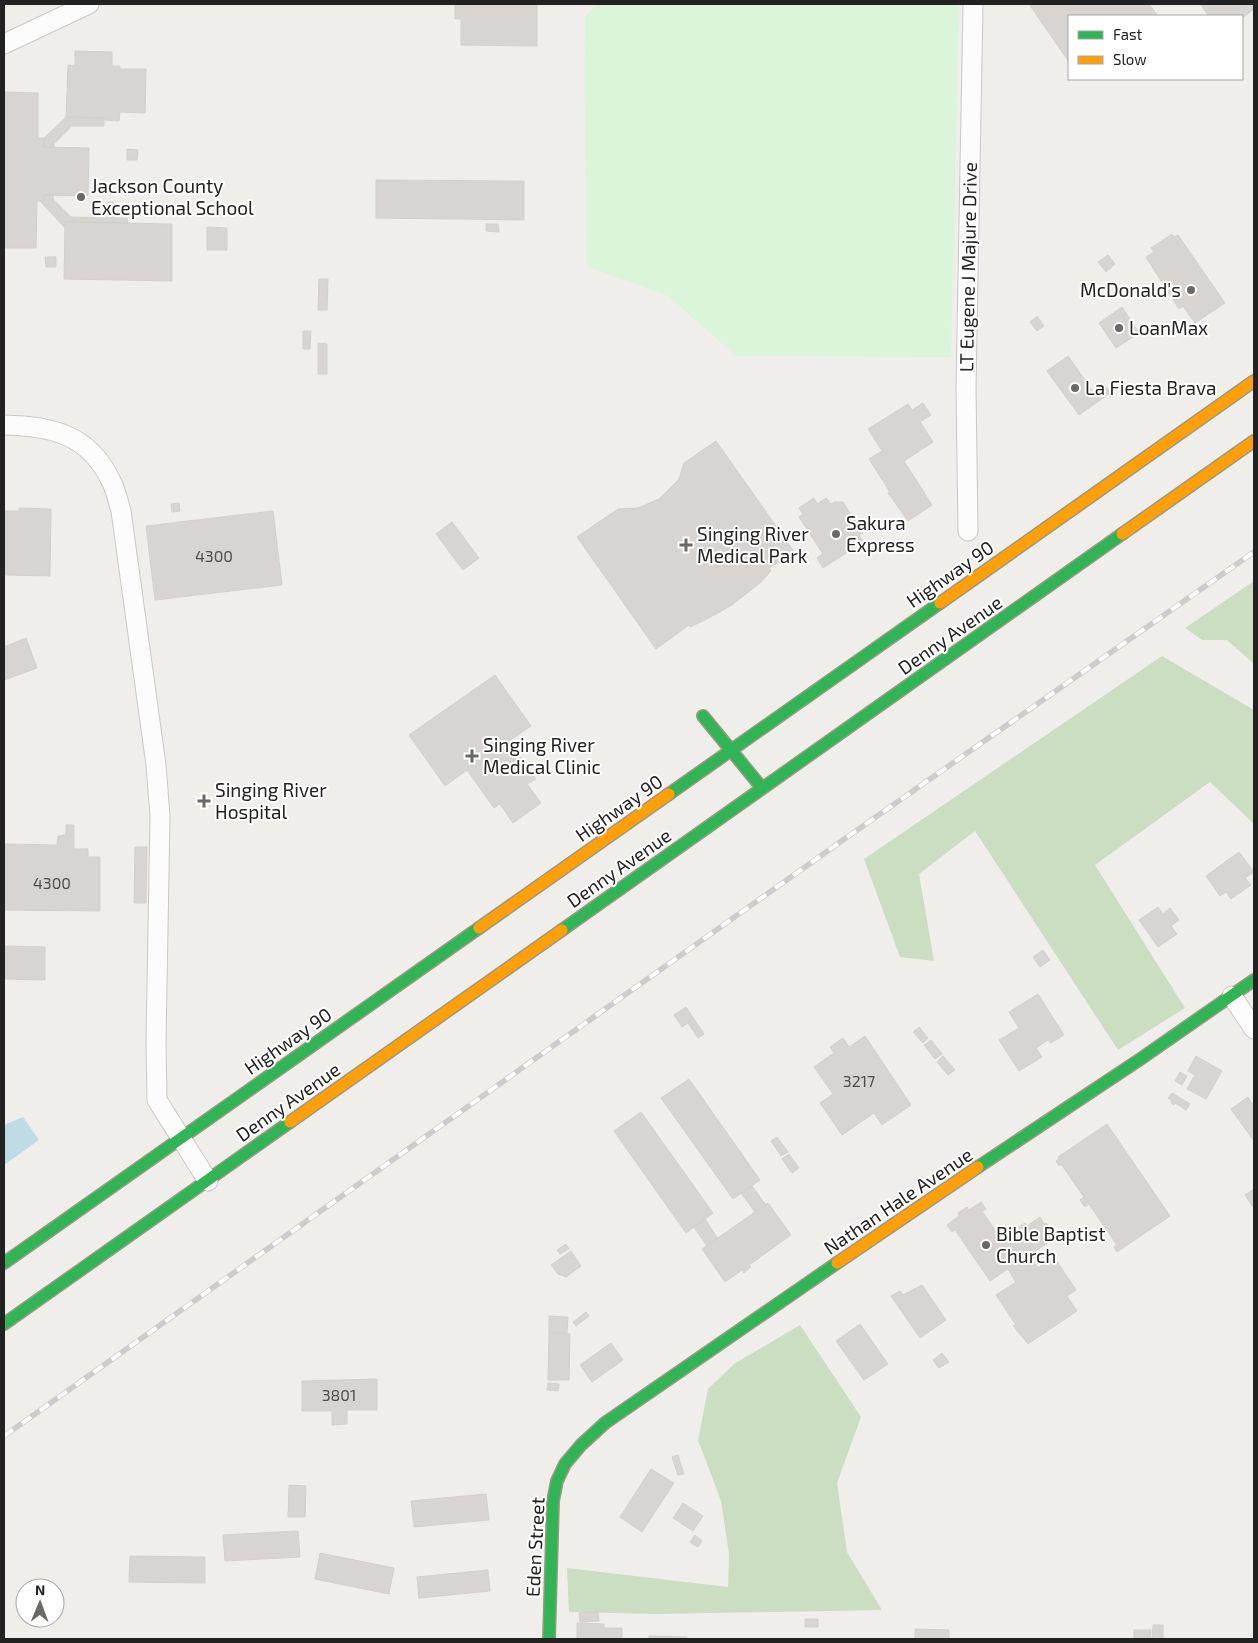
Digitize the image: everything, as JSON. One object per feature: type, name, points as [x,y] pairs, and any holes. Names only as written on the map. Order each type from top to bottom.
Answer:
[{"type":"main road","name":"Highway 90","points":[[4,1263],[1254,381]]},
{"type":"main road","name":"Denny Avenue","points":[[4,1324],[1254,442]]},
{"type":"main road","points":[[703,716],[762,788]]},
{"type":"main road","name":"Nathan Hale Avenue","points":[[568,1460],[585,1440],[605,1423],[913,1210],[1139,1060],[1254,980]]},
{"type":"main road","name":"Eden Street","points":[[549,1639],[552,1518],[556,1487],[561,1471],[568,1460]]},
{"type":"street","points":[[4,44],[89,4]]},
{"type":"street","name":"LT Eugene J Majure Drive","points":[[968,531],[966,388],[974,4]]},
{"type":"street","points":[[4,425],[33,425],[60,432],[73,438],[91,452],[101,464],[112,481],[121,511],[156,765],[160,816],[156,1042],[157,1100],[208,1181]]},
{"type":"street","points":[[1232,996],[1254,1029]]},
{"type":"green space","points":[[597,4],[959,4],[951,357],[736,356],[668,296],[586,266],[585,16]]},
{"type":"green space","points":[[1254,581],[1254,664],[1227,640],[1202,640],[1185,628]]},
{"type":"green space","points":[[1162,656],[1254,710],[1254,824],[1210,782],[1095,865],[1185,1008],[1118,1050],[975,831],[919,874],[934,961],[900,957],[864,859]]},
{"type":"green space","points":[[800,1325],[861,1417],[837,1483],[847,1552],[882,1610],[657,1614],[569,1612],[567,1568],[728,1587],[729,1554],[721,1501],[698,1440],[708,1389],[734,1364]]},
{"type":"water","points":[[23,1117],[39,1140],[4,1165],[4,1125]]},
{"type":"building","points":[[455,4],[537,4],[537,46],[461,45],[461,19],[455,19]]},
{"type":"building","points":[[1029,4],[1149,4],[1157,15],[1068,15],[1068,61]]},
{"type":"building","points":[[1200,4],[1254,4],[1254,9],[1243,17],[1243,15],[1208,15]]},
{"type":"building","points":[[75,51],[112,52],[112,66],[120,66],[120,69],[146,69],[145,113],[120,112],[119,121],[104,120],[104,118],[66,117],[68,65],[75,66]]},
{"type":"building","points":[[4,92],[38,93],[38,138],[44,138],[44,147],[89,148],[88,196],[44,195],[44,201],[37,201],[36,248],[4,248]]},
{"type":"building","points":[[66,117],[104,118],[104,126],[72,126],[54,144],[54,147],[44,147],[44,138]]},
{"type":"building","points":[[127,149],[138,150],[137,160],[127,160]]},
{"type":"building","points":[[376,180],[524,181],[524,220],[376,218]]},
{"type":"building","points":[[53,194],[53,199],[71,217],[108,218],[108,202],[114,202],[114,218],[127,218],[128,223],[65,222],[64,227],[40,201],[44,201],[44,195]]},
{"type":"building","points":[[65,222],[172,224],[172,281],[64,279]]},
{"type":"building","points":[[486,224],[498,224],[499,232],[486,231]]},
{"type":"building","points":[[207,227],[227,228],[227,250],[207,250]]},
{"type":"building","name":"McDonald's","points":[[1172,234],[1174,237],[1178,235],[1225,303],[1195,323],[1183,306],[1179,309],[1146,257],[1154,252],[1151,248]]},
{"type":"building","points":[[1108,255],[1115,264],[1106,272],[1098,262]]},
{"type":"building","points":[[45,257],[56,257],[56,267],[46,267]]},
{"type":"building","points":[[319,279],[328,279],[327,310],[318,310]]},
{"type":"building","name":"LoanMax","points":[[1122,307],[1139,333],[1116,348],[1099,323]]},
{"type":"building","points":[[1037,316],[1044,326],[1037,331],[1030,322]]},
{"type":"building","points":[[303,331],[311,331],[310,349],[303,349]]},
{"type":"building","points":[[318,343],[327,344],[327,374],[318,374]]},
{"type":"building","name":"La Fiesta Brava","points":[[1068,356],[1093,392],[1104,384],[1110,393],[1079,415],[1047,371]]},
{"type":"building","points":[[923,403],[931,415],[920,422],[933,442],[904,461],[932,505],[908,521],[888,493],[890,492],[869,459],[882,451],[868,429],[908,404],[912,410]]},
{"type":"building","name":"Singing River Medical Park","points":[[716,441],[795,553],[769,568],[771,571],[761,582],[732,605],[690,627],[689,625],[656,649],[577,537],[618,509],[638,508],[659,499],[679,479],[684,463]]},
{"type":"building","name":"Sakura Express","points":[[814,498],[817,504],[826,498],[831,504],[843,502],[863,533],[859,535],[863,542],[823,568],[817,558],[823,554],[799,517],[803,514],[799,508]]},
{"type":"building","points":[[179,503],[180,511],[172,512],[171,504]]},
{"type":"building","points":[[19,508],[51,509],[50,576],[4,575],[4,511],[19,511]]},
{"type":"building","points":[[273,511],[282,585],[155,600],[146,526]]},
{"type":"building","points":[[452,522],[479,558],[463,570],[436,534]]},
{"type":"building","points":[[26,638],[37,668],[4,680],[4,647]]},
{"type":"building","name":"Singing River Medical Clinic","points":[[495,675],[531,726],[509,741],[536,779],[527,784],[541,803],[513,823],[500,804],[494,808],[467,770],[445,786],[409,735]]},
{"type":"building","points":[[66,825],[74,825],[74,849],[88,849],[88,857],[100,857],[100,911],[4,910],[4,844],[57,845],[58,836],[66,835]]},
{"type":"building","points":[[135,847],[147,847],[146,903],[134,903]]},
{"type":"building","points":[[1239,852],[1254,872],[1245,878],[1251,885],[1231,899],[1226,892],[1220,896],[1206,876]]},
{"type":"building","points":[[1158,907],[1163,914],[1170,908],[1179,920],[1171,926],[1177,934],[1158,947],[1139,920]]},
{"type":"building","points":[[4,946],[45,947],[45,980],[4,979]]},
{"type":"building","points":[[1043,950],[1050,960],[1040,967],[1033,957]]},
{"type":"building","points":[[1038,994],[1064,1035],[1051,1043],[1048,1040],[1036,1048],[1042,1057],[1019,1071],[999,1040],[1019,1028],[1009,1012]]},
{"type":"building","points":[[686,1007],[704,1034],[698,1038],[688,1023],[682,1027],[674,1015]]},
{"type":"building","points":[[919,1027],[928,1038],[923,1043],[913,1032]]},
{"type":"building","points":[[865,1036],[911,1105],[882,1125],[874,1113],[842,1135],[820,1103],[833,1094],[814,1067],[834,1053],[830,1047],[843,1038],[849,1047]]},
{"type":"building","points":[[931,1040],[942,1054],[935,1059],[924,1045]]},
{"type":"building","points":[[943,1056],[955,1070],[948,1075],[937,1062]]},
{"type":"building","points":[[1196,1056],[1222,1071],[1206,1099],[1187,1089],[1195,1075],[1188,1071]]},
{"type":"building","points":[[1180,1072],[1187,1076],[1182,1085],[1175,1081]]},
{"type":"building","points":[[689,1079],[760,1180],[733,1199],[661,1098]]},
{"type":"building","points":[[1172,1093],[1190,1104],[1186,1110],[1175,1103],[1174,1105],[1171,1103],[1172,1101],[1168,1098]]},
{"type":"building","points":[[1248,1097],[1254,1107],[1254,1141],[1231,1109]]},
{"type":"building","points":[[641,1112],[713,1213],[686,1233],[614,1131]]},
{"type":"building","points":[[1107,1124],[1170,1216],[1117,1252],[1114,1247],[1117,1245],[1089,1204],[1085,1207],[1080,1200],[1084,1197],[1061,1164],[1059,1166],[1056,1161],[1059,1159],[1058,1157]]},
{"type":"building","points":[[777,1137],[788,1152],[781,1156],[771,1141]]},
{"type":"building","points":[[789,1154],[799,1168],[792,1173],[782,1159]]},
{"type":"building","points":[[752,1186],[766,1205],[755,1212],[741,1193]]},
{"type":"building","points":[[1254,1189],[1254,1207],[1253,1207],[1245,1195]]},
{"type":"building","points":[[981,1202],[986,1209],[982,1211],[1003,1242],[1021,1230],[1019,1227],[1025,1223],[1027,1226],[1040,1217],[1044,1224],[1046,1223],[1052,1230],[1049,1232],[1054,1239],[1029,1255],[1038,1268],[1054,1257],[1076,1290],[1067,1296],[1077,1311],[1028,1344],[1013,1326],[1016,1325],[996,1295],[1016,1282],[1008,1269],[990,1281],[955,1230],[952,1232],[947,1225],[959,1216],[958,1213],[967,1207],[969,1210]]},
{"type":"building","points":[[768,1203],[791,1235],[749,1265],[751,1267],[744,1273],[742,1270],[725,1282],[702,1249]]},
{"type":"building","points":[[705,1219],[718,1239],[707,1246],[694,1227]]},
{"type":"building","points":[[566,1244],[569,1249],[560,1254],[557,1250]]},
{"type":"building","points":[[571,1251],[581,1266],[566,1277],[558,1274],[551,1265]]},
{"type":"building","points":[[922,1285],[946,1320],[920,1338],[891,1296],[900,1291],[903,1295]]},
{"type":"building","points":[[586,1312],[589,1316],[576,1326],[573,1322]]},
{"type":"building","points":[[549,1316],[568,1317],[567,1333],[549,1333]]},
{"type":"building","points":[[860,1324],[888,1364],[864,1380],[836,1341]]},
{"type":"building","points":[[549,1333],[570,1334],[569,1380],[548,1380]]},
{"type":"building","points":[[611,1343],[623,1360],[592,1382],[580,1365]]},
{"type":"building","points":[[942,1353],[949,1362],[939,1368],[933,1360]]},
{"type":"building","points":[[377,1379],[377,1410],[347,1410],[347,1424],[332,1425],[332,1411],[302,1411],[302,1381]]},
{"type":"building","points":[[548,1383],[559,1384],[558,1391],[547,1390]]},
{"type":"building","points":[[678,1455],[684,1474],[678,1475],[672,1457]]},
{"type":"building","points":[[651,1469],[674,1483],[642,1532],[620,1517]]},
{"type":"building","points":[[289,1485],[306,1486],[305,1517],[288,1517]]},
{"type":"building","points":[[486,1494],[489,1520],[414,1527],[411,1501]]},
{"type":"building","points":[[683,1503],[703,1516],[693,1531],[673,1518]]},
{"type":"building","points":[[298,1531],[300,1557],[225,1561],[223,1535]]},
{"type":"building","points":[[695,1535],[702,1541],[698,1547],[690,1542]]},
{"type":"building","points":[[320,1553],[394,1568],[389,1594],[315,1579]]},
{"type":"building","points":[[130,1556],[205,1557],[205,1583],[129,1582]]},
{"type":"building","points":[[488,1570],[490,1591],[419,1598],[417,1577]]},
{"type":"building","points":[[598,1612],[599,1621],[580,1622],[579,1613]]},
{"type":"building","points":[[805,1619],[818,1619],[818,1627],[805,1627]]},
{"type":"building","points":[[577,1623],[604,1624],[604,1628],[622,1628],[622,1639],[577,1639]]},
{"type":"building","points":[[1153,1625],[1163,1625],[1163,1639],[1152,1639]]},
{"type":"building","points":[[915,1629],[949,1630],[949,1639],[915,1639]]},
{"type":"building","points":[[1134,1630],[1151,1630],[1150,1639],[1134,1639]]},
{"type":"building","points":[[649,1636],[687,1637],[687,1639],[649,1639]]},
{"type":"railway","points":[[4,1436],[843,840],[1254,552]]},
{"type":"traffic: fast","points":[[562,930],[1122,534]]},
{"type":"traffic: fast","points":[[669,794],[940,603]]},
{"type":"traffic: fast","points":[[703,716],[762,788]]},
{"type":"traffic: fast","points":[[4,1263],[479,928]]},
{"type":"traffic: fast","points":[[978,1167],[1139,1060],[1254,980]]},
{"type":"traffic: fast","points":[[4,1324],[290,1122]]},
{"type":"traffic: fast","points":[[549,1639],[553,1501],[557,1481],[565,1464],[581,1445],[605,1423],[837,1263]]},
{"type":"traffic: slow","points":[[940,603],[1254,381]]},
{"type":"traffic: slow","points":[[1122,534],[1254,441]]},
{"type":"traffic: slow","points":[[479,928],[669,794]]},
{"type":"traffic: slow","points":[[290,1122],[562,930]]},
{"type":"traffic: slow","points":[[837,1263],[978,1167]]},
{"type":"place","name":"Jackson County Exceptional School","points":[[81,197]]},
{"type":"place","name":"McDonald's","points":[[1191,290]]},
{"type":"place","name":"LoanMax","points":[[1119,328]]},
{"type":"place","name":"La Fiesta Brava","points":[[1075,388]]},
{"type":"place","name":"Sakura Express","points":[[836,534]]},
{"type":"place","name":"Singing River Medical Park","points":[[686,545]]},
{"type":"place","name":"Singing River Medical Clinic","points":[[472,756]]},
{"type":"place","name":"Singing River Hospital","points":[[204,801]]},
{"type":"place","name":"Bible Baptist Church","points":[[986,1245]]}]
